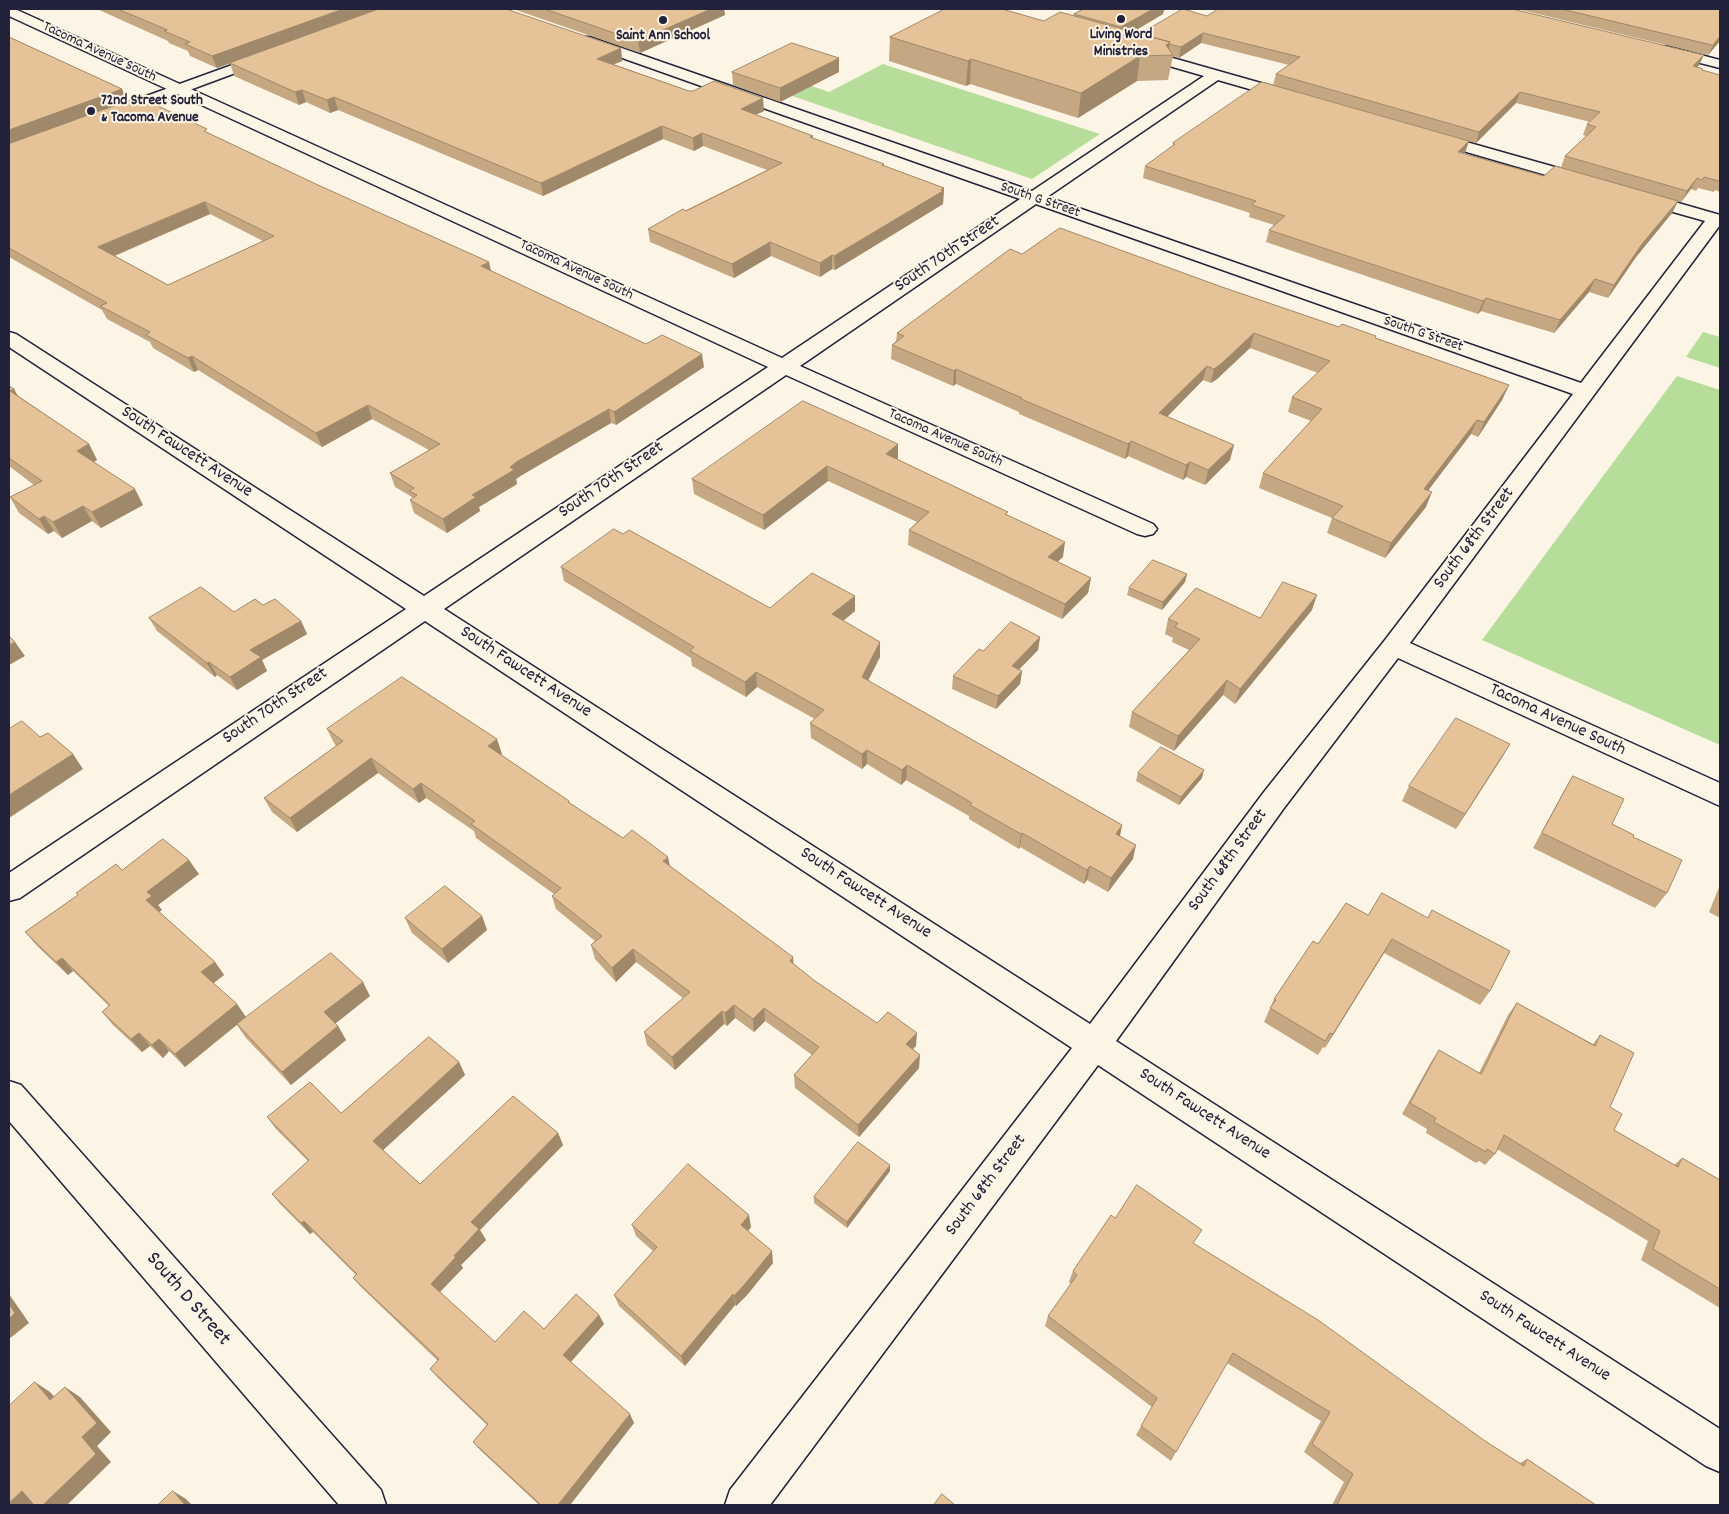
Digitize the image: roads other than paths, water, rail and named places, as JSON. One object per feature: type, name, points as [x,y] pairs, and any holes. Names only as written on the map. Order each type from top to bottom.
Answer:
[{"type":"street","name":"Tacoma Avenue South","points":[[9,11],[783,366],[1145,529]]},
{"type":"street","name":"South G Street","points":[[568,34],[1586,392]]},
{"type":"street","points":[[1135,39],[1121,47],[1301,99]]},
{"type":"street","points":[[1654,48],[1720,64]]},
{"type":"street","points":[[94,120],[285,50]]},
{"type":"street","name":"South 70th Street","points":[[9,889],[1216,75]]},
{"type":"street","points":[[1414,132],[1603,186]]},
{"type":"street","points":[[1622,192],[1718,220]]},
{"type":"street","name":"South 68th Street","points":[[745,1505],[1095,1044],[1274,800],[1394,646],[1718,220]]},
{"type":"street","name":"South Fawcett Avenue","points":[[9,338],[1720,1452]]},
{"type":"street","name":"Tacoma Avenue South","points":[[1394,646],[1720,795]]},
{"type":"street","name":"South D Street","points":[[9,1096],[366,1505]]},
{"type":"place","name":"Living Word Ministries","points":[[1121,19]]},
{"type":"place","name":"Saint Ann School","points":[[663,20]]},
{"type":"place","name":"72nd Street South & Tacoma Avenue","points":[[91,111]]}]
